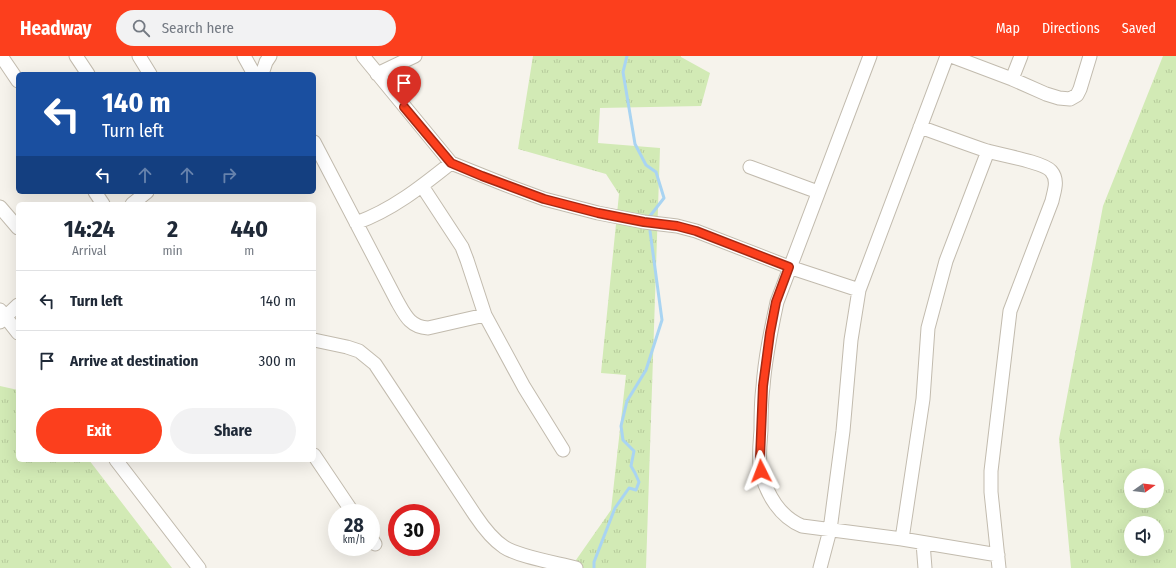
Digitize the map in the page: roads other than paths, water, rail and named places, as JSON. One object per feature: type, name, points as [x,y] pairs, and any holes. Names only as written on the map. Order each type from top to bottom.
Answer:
[{"type":"street","points":[[1,56],[16,78]]},
{"type":"street","points":[[76,56],[87,72]]},
{"type":"street","points":[[139,56],[149,72]]},
{"type":"street","points":[[244,56],[253,72]]},
{"type":"street","points":[[263,72],[270,56]]},
{"type":"street","points":[[363,56],[451,163],[544,199],[598,213],[644,222],[677,226],[696,231],[789,267],[859,290]]},
{"type":"street","points":[[377,74],[415,56]]},
{"type":"street","points":[[870,56],[776,302],[763,386],[760,458],[761,471],[766,488],[776,506],[793,523],[802,526],[902,539],[998,562],[991,492],[991,471],[1010,311],[1052,201],[1056,186],[1054,177],[1050,170],[1042,166],[988,151],[920,127]]},
{"type":"street","points":[[820,568],[830,530],[859,290],[947,56]]},
{"type":"street","points":[[951,56],[1012,79],[1046,94],[1059,98],[1070,99],[1077,95],[1080,89],[1090,56]]},
{"type":"street","points":[[1012,79],[1021,56]]},
{"type":"street","points":[[316,146],[397,301],[412,322],[419,327],[428,328],[485,315]]},
{"type":"street","points":[[902,539],[923,399],[928,328],[946,261],[988,151]]},
{"type":"street","points":[[356,224],[384,211],[422,186],[451,163]]},
{"type":"street","points":[[750,167],[818,192]]},
{"type":"street","points":[[422,186],[462,247],[468,260],[485,315],[524,387],[563,450]]},
{"type":"street","points":[[136,202],[146,197]]},
{"type":"street","points":[[0,207],[16,226]]},
{"type":"street","points":[[16,306],[2,316],[16,331]]},
{"type":"street","points":[[316,340],[359,351],[374,364],[485,529],[500,544],[516,553],[576,568]]},
{"type":"street","points":[[316,458],[347,504]]},
{"type":"street","points":[[118,462],[200,568]]},
{"type":"street","points":[[923,543],[925,568]]},
{"type":"waterway","points":[[627,56],[623,72],[635,144],[646,165],[656,172],[664,198],[650,216]]},
{"type":"waterway","points":[[594,568],[594,562],[615,508],[629,488],[636,490],[639,482],[631,466],[634,451],[623,440],[621,426],[627,401],[646,370],[662,320],[650,231]]}]
